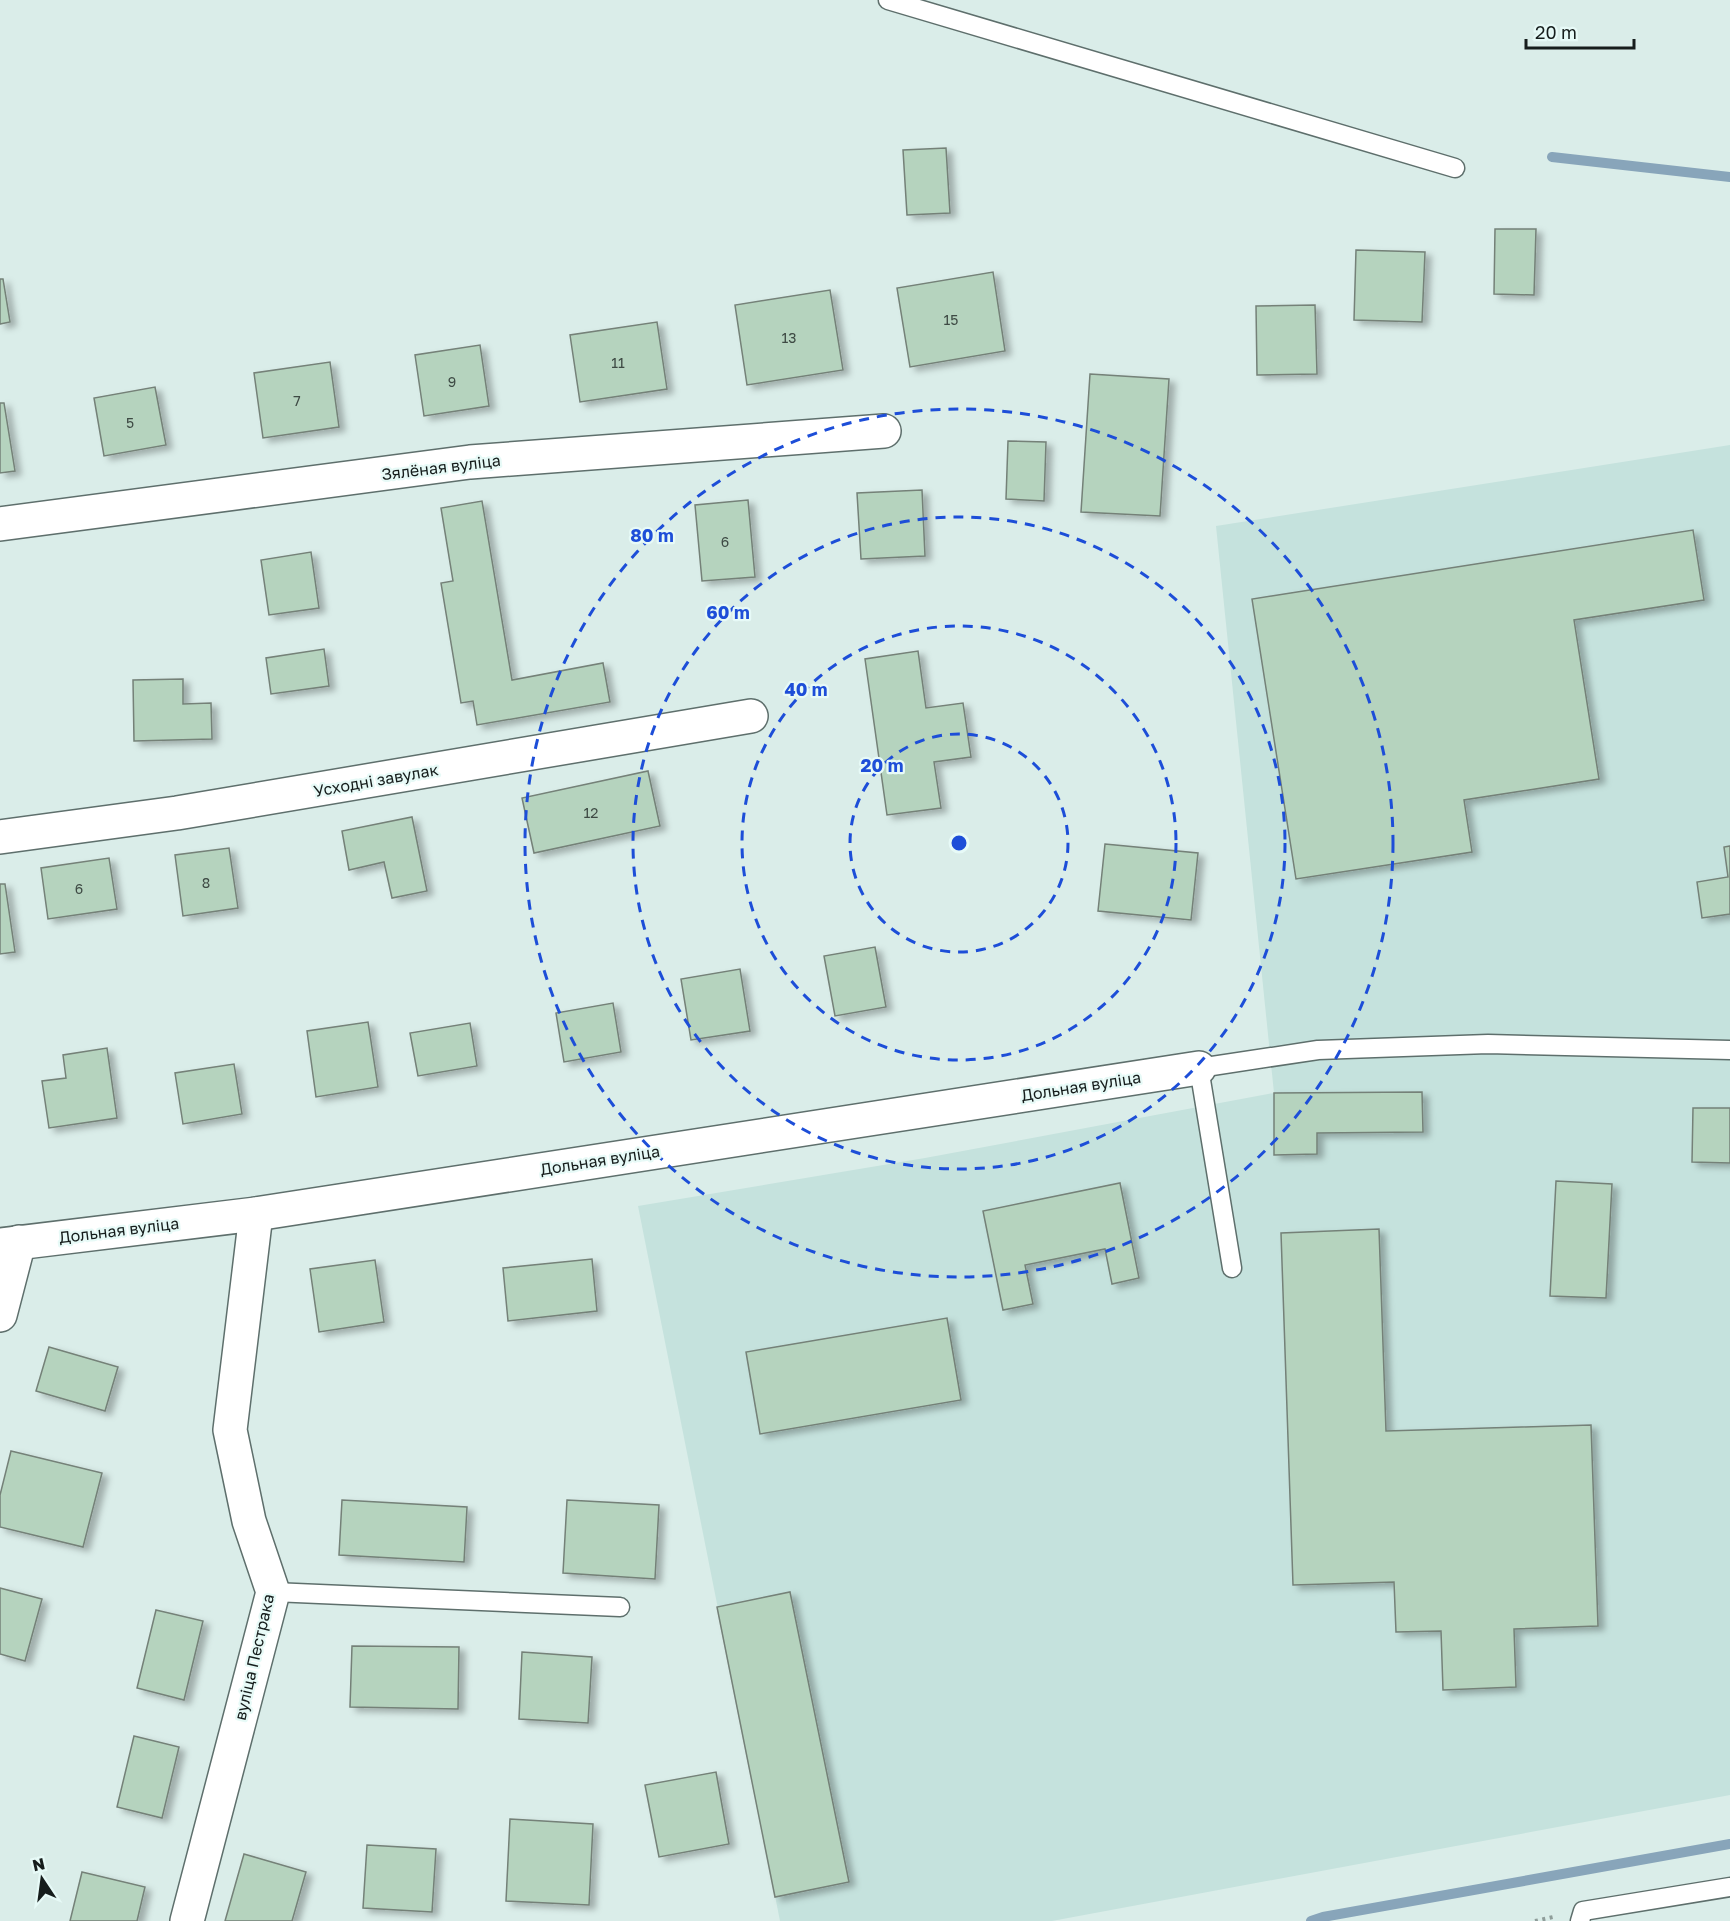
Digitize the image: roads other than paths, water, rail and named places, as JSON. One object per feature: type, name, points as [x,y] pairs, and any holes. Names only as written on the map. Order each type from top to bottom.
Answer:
[{"type":"street","name":"Зялёная вуліца","points":[[0,524],[470,462],[884,431]]},
{"type":"street","name":"Усходні завулак","points":[[0,837],[177,813],[751,716]]},
{"type":"street","name":"Дольная вуліца","points":[[9,1243],[255,1214],[1199,1068]]},
{"type":"street","name":"вуліца Пестрака","points":[[187,1921],[273,1592],[249,1521],[230,1430],[255,1214]]},
{"type":"street","points":[[0,1315],[9,1243]]},
{"type":"lane","points":[[888,0],[1455,168]]},
{"type":"lane","points":[[1232,1268],[1199,1068],[1318,1050],[1477,1045],[1730,1050]]},
{"type":"lane","points":[[273,1592],[620,1607]]},
{"type":"lane","points":[[1580,1921],[1583,1911],[1730,1887]]},
{"type":"waterway","points":[[1552,157],[1730,177]]},
{"type":"waterway","points":[[1311,1921],[1730,1844]]}]
